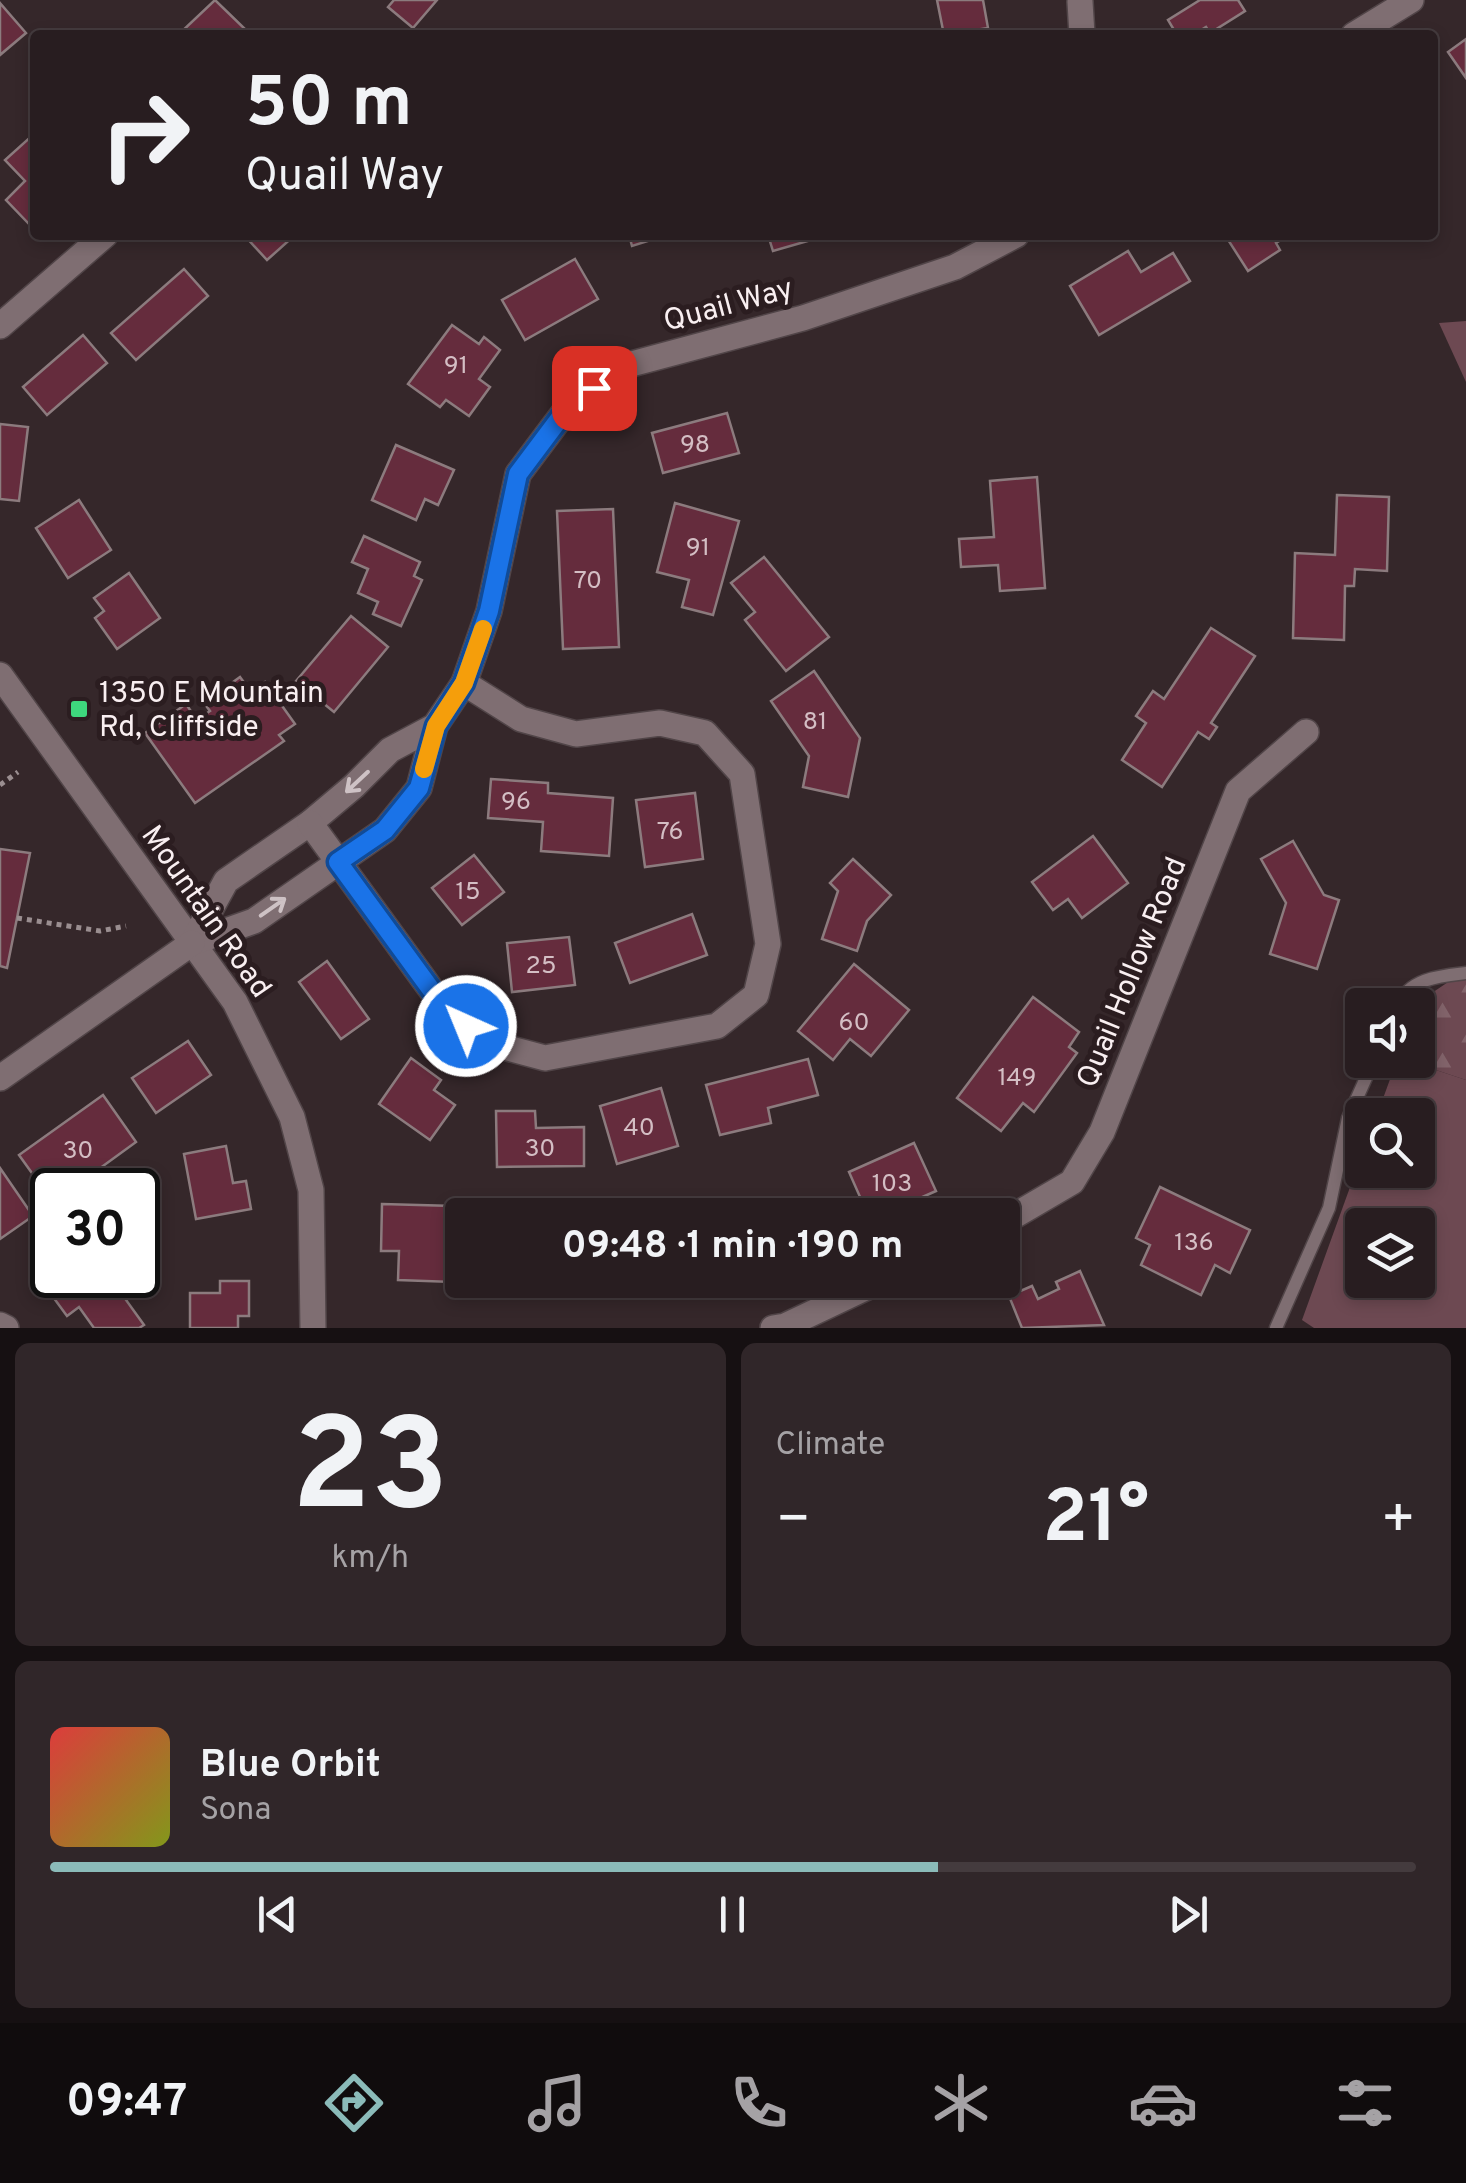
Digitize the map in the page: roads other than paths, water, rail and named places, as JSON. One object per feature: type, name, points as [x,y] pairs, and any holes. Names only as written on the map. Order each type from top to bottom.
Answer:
[{"type":"street","points":[[1362,30],[1412,0]]},
{"type":"street","points":[[1080,2],[1082,30]]},
{"type":"street","points":[[0,326],[99,240]]},
{"type":"street","name":"Quail Way","points":[[192,943],[254,921],[385,830],[419,788],[436,726],[464,683],[489,611],[518,474],[566,410],[624,366],[803,318],[938,273],[1006,240]]},
{"type":"street","name":"Mountain Road","points":[[0,675],[235,1002],[292,1118],[311,1190],[313,1328]]},
{"type":"street","points":[[310,823],[446,1010],[485,1042],[544,1058],[716,1026],[756,995],[768,944],[742,774],[705,733],[660,723],[576,734],[521,719],[464,683]]},
{"type":"street","name":"Quail Way","points":[[192,943],[226,880],[310,823],[390,750],[436,726]]},
{"type":"street","name":"Quail Hollow Road","points":[[1020,1212],[1072,1182],[1102,1132],[1238,791],[1306,732]]},
{"type":"street","points":[[0,1078],[192,943]]},
{"type":"street","points":[[772,1328],[785,1326],[844,1298]]},
{"type":"lane","points":[[1411,988],[1432,976],[1466,973]]},
{"type":"lane","points":[[1276,1328],[1328,1208],[1348,1118],[1366,1078]]},
{"type":"place","name":"1350 E Mountain Rd, Cliffside","points":[[79,709]]}]
